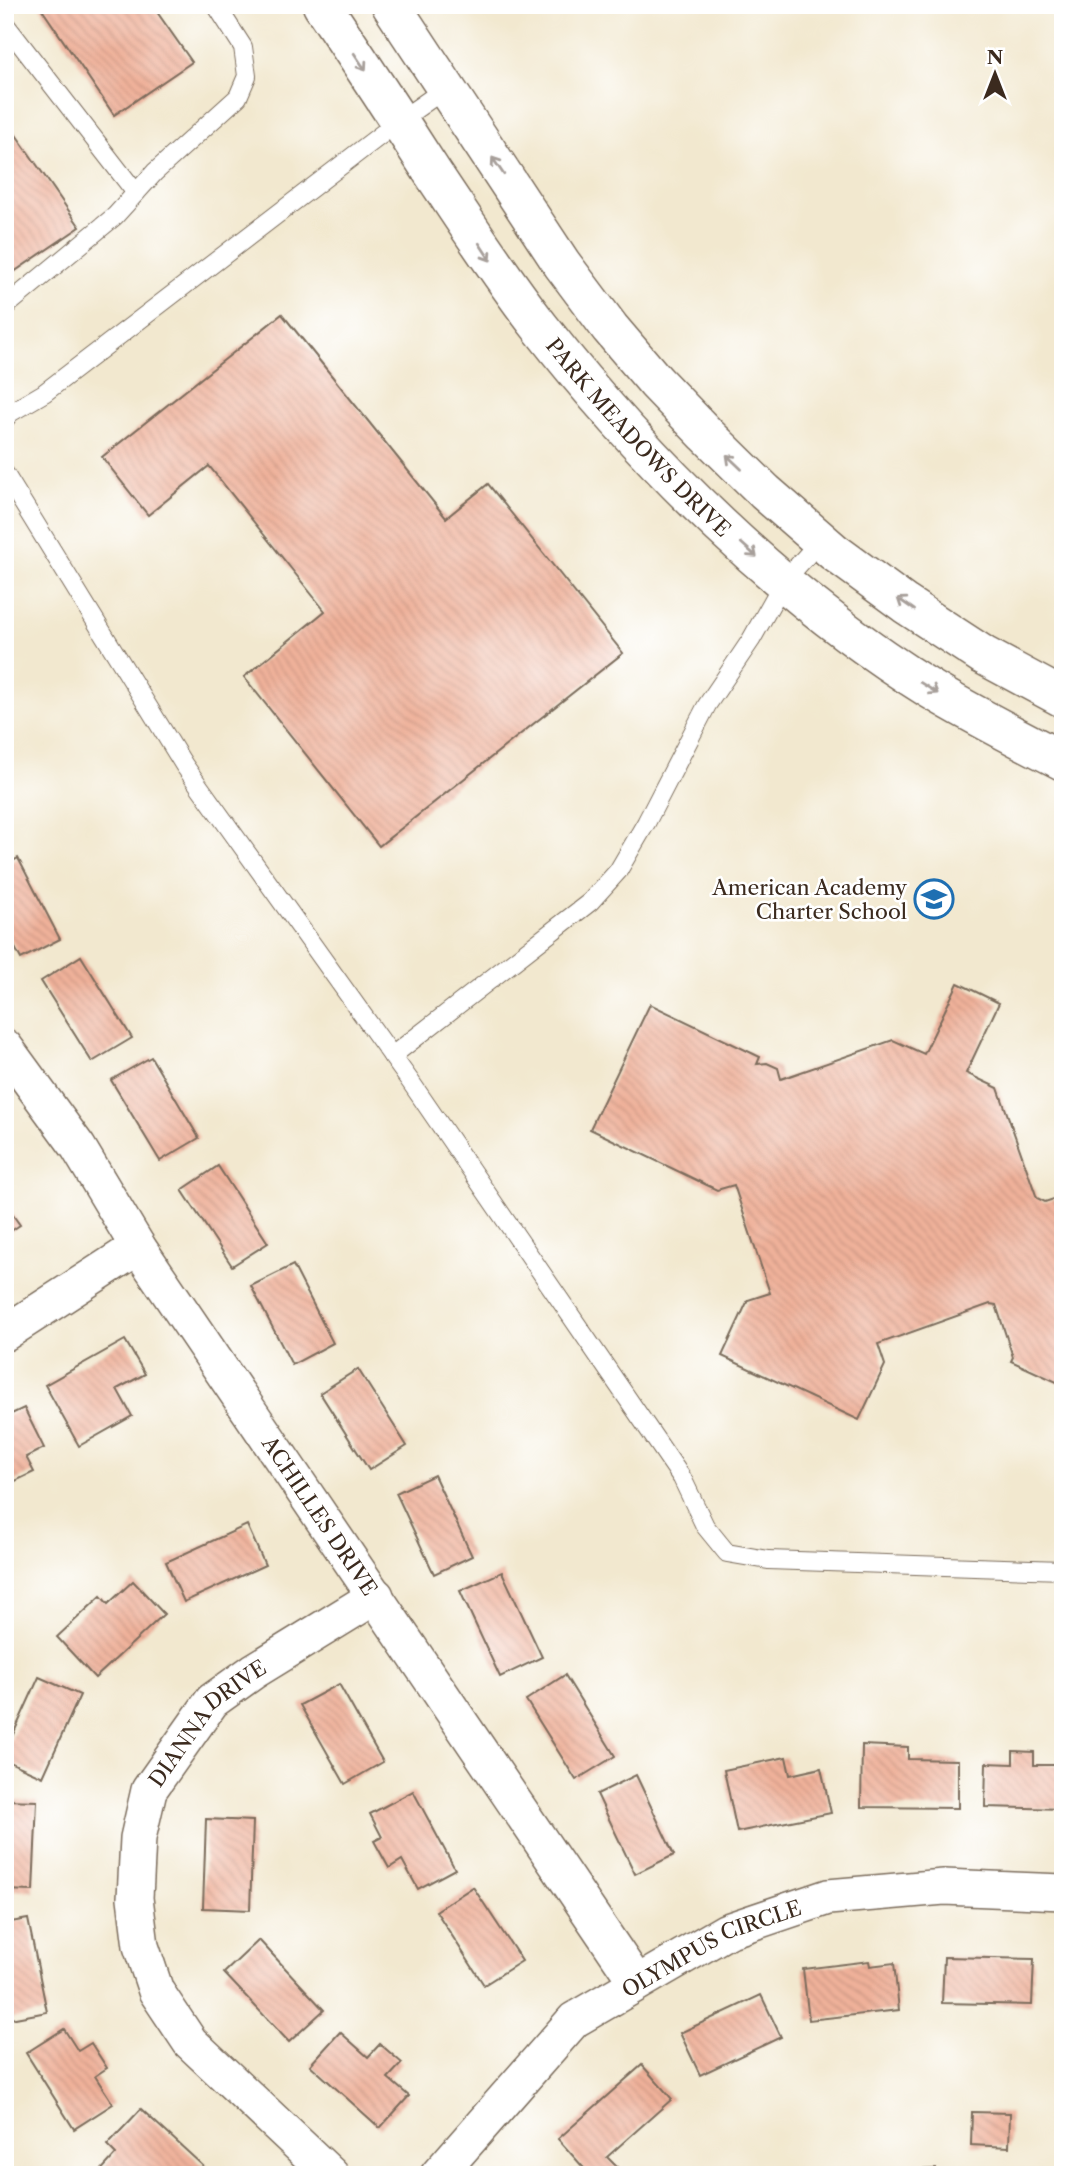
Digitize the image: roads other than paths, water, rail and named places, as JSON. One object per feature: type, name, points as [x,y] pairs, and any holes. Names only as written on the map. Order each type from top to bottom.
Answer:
[{"type":"main road","name":"PARK MEADOWS DRIVE","points":[[322,5],[492,262],[540,327],[649,456],[712,518],[784,581],[853,636],[929,688],[1063,761]]},
{"type":"main road","points":[[391,5],[562,264],[610,328],[706,435],[765,492],[821,540],[905,604],[983,655],[1063,698]]},
{"type":"street","name":"ACHILLES DRIVE","points":[[5,1047],[78,1147],[138,1247],[637,1983]]},
{"type":"street","points":[[5,1332],[138,1247]]},
{"type":"street","name":"DIANNA DRIVE","points":[[331,2175],[190,2042],[156,1991],[141,1946],[135,1898],[138,1838],[149,1790],[212,1701],[254,1671],[376,1596]]},
{"type":"street","name":"OLYMPUS CIRCLE","points":[[438,2175],[574,2021],[727,1931],[828,1897],[944,1887],[1063,1892]]},
{"type":"lane","points":[[5,307],[115,216],[155,172],[238,97],[247,76],[243,47],[216,5]]},
{"type":"lane","points":[[5,24],[136,193]]},
{"type":"lane","points":[[5,419],[10,413],[44,393],[399,121],[446,88]]},
{"type":"lane","points":[[5,474],[184,765],[392,1056],[682,1478],[705,1527],[727,1553],[768,1560],[1063,1570]]},
{"type":"lane","points":[[392,1056],[590,902],[618,871],[707,705],[751,640],[784,581],[821,540]]},
{"type":"place","name":"American Academy Charter School","points":[[934,899]]}]
